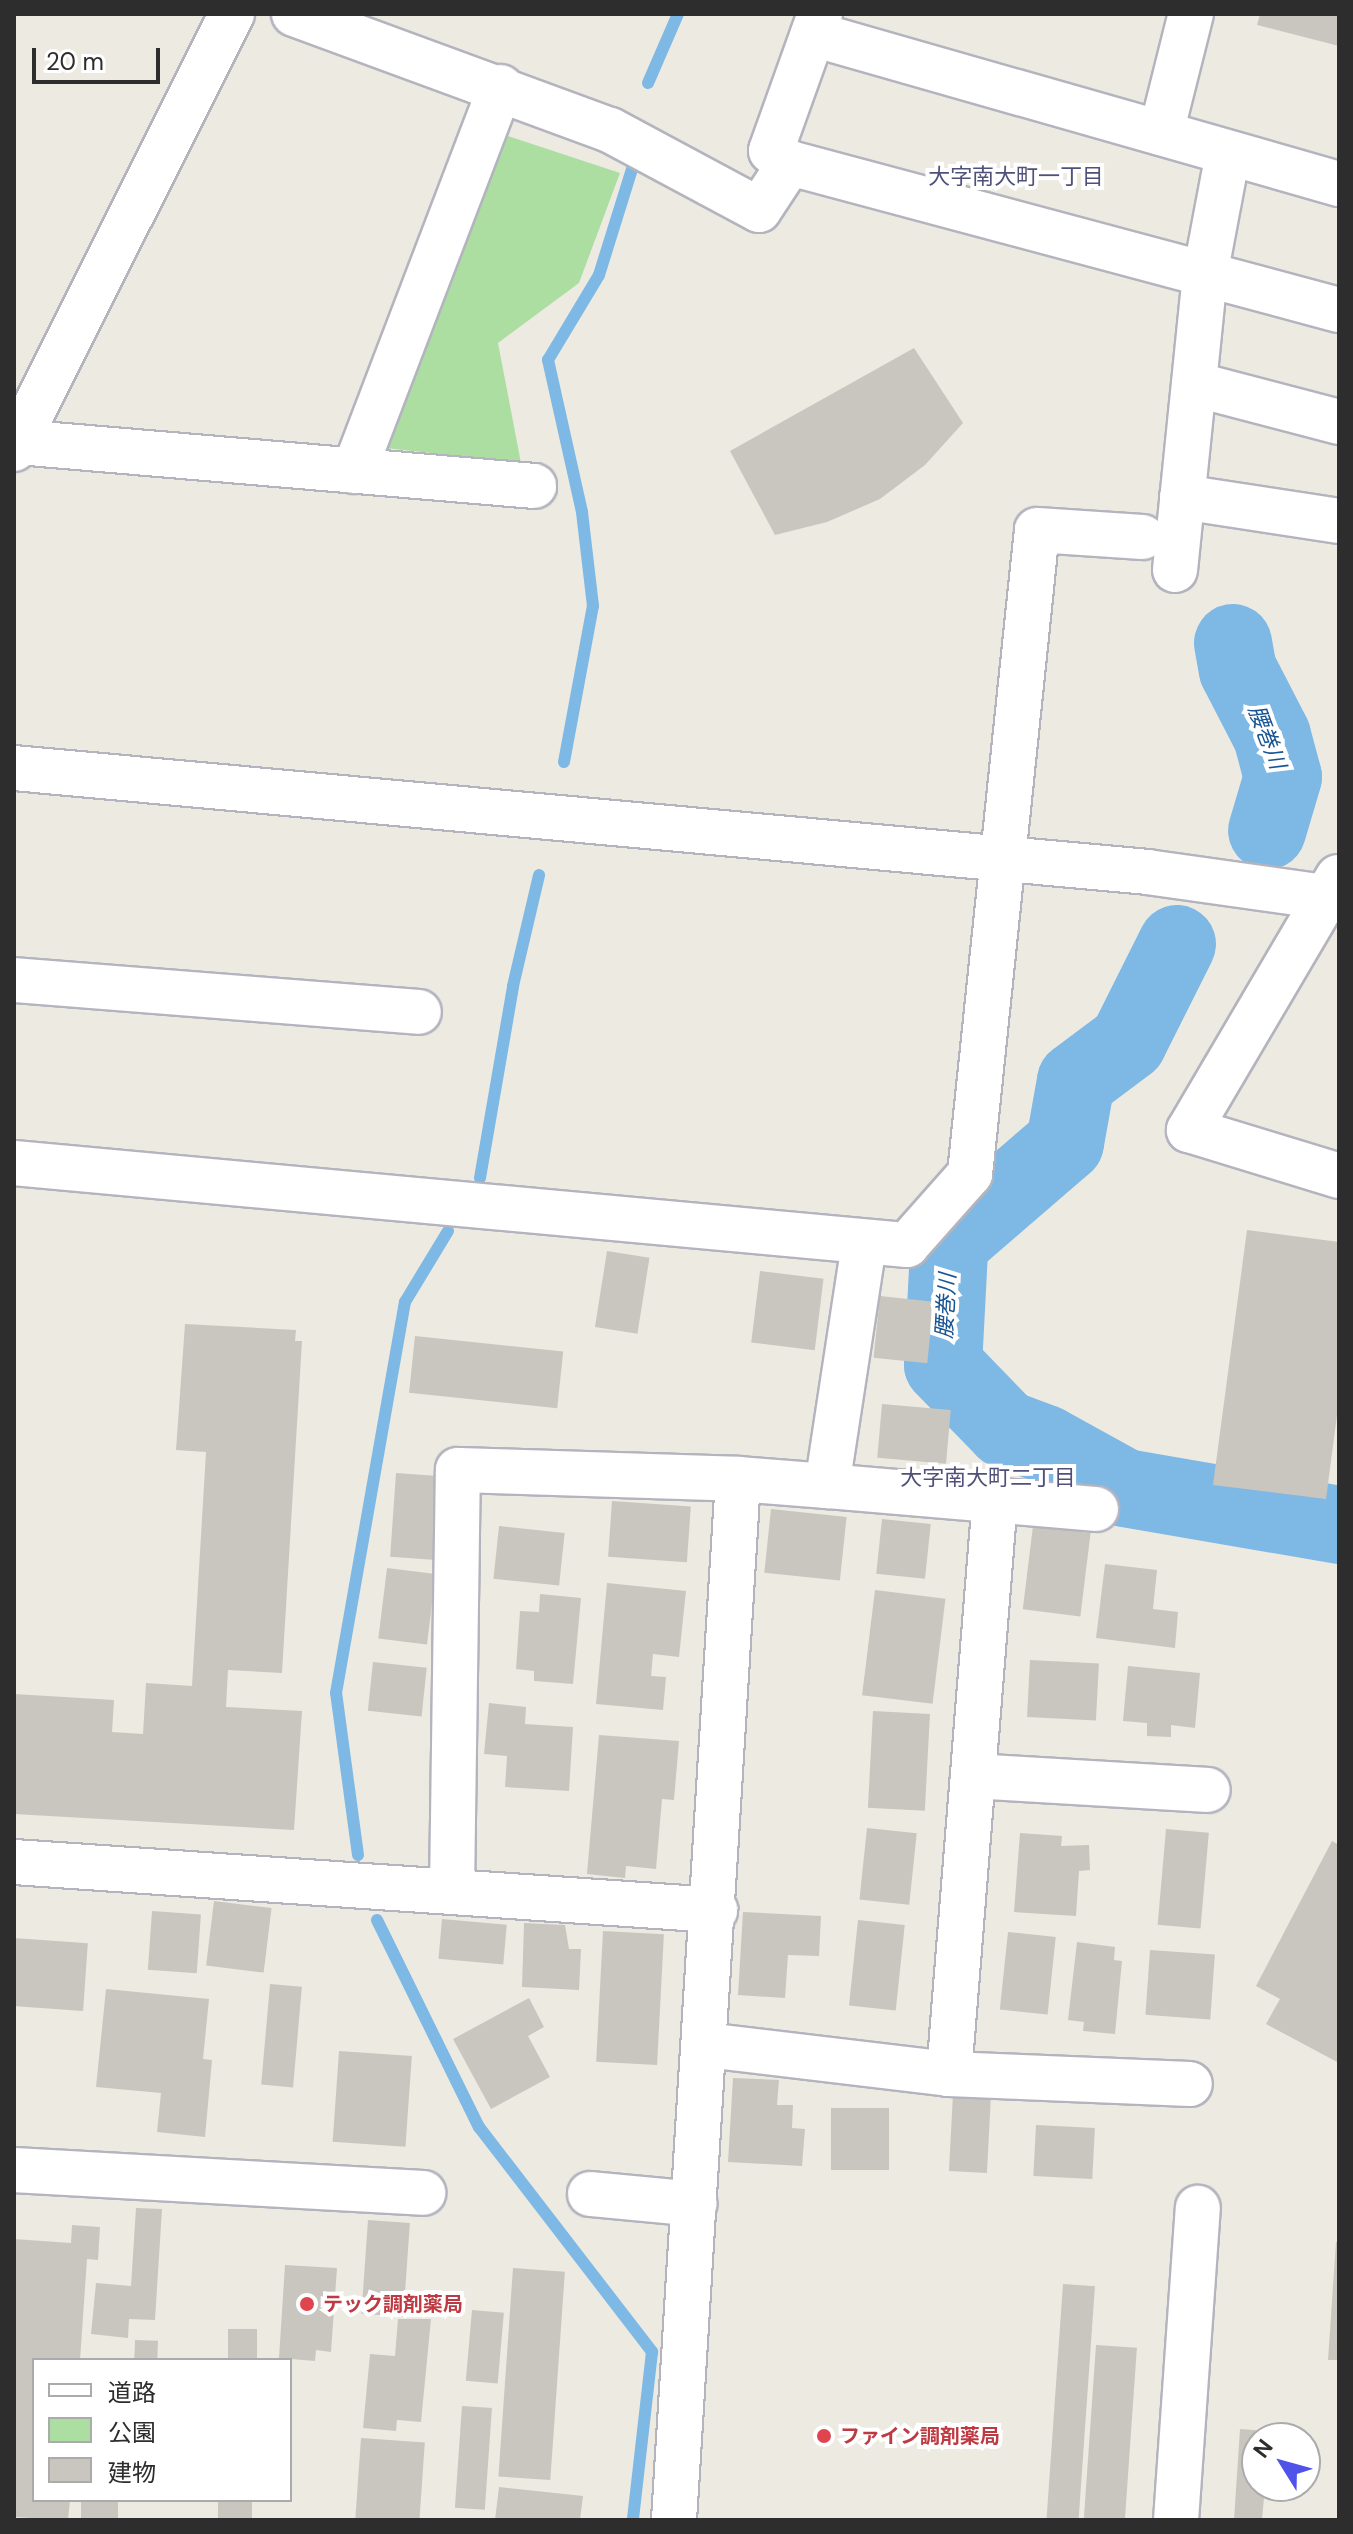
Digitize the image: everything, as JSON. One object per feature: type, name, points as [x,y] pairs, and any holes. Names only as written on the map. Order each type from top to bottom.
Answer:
[{"type":"street","points":[[232,14],[16,446],[534,486]]},
{"type":"street","points":[[294,14],[501,87],[610,130],[759,210],[790,163]]},
{"type":"street","points":[[1161,133],[1191,14]]},
{"type":"street","points":[[1339,184],[1161,133],[817,24],[771,151],[790,163],[1339,310]]},
{"type":"street","points":[[354,471],[501,87]]},
{"type":"street","points":[[1175,570],[1205,275],[1228,153]]},
{"type":"street","points":[[1194,384],[1339,422]]},
{"type":"street","points":[[1182,497],[1339,521]]},
{"type":"street","points":[[14,1163],[907,1245],[970,1174],[1037,530],[1143,537]]},
{"type":"street","points":[[14,768],[1002,863],[1147,872],[1334,891],[1189,1130],[1339,1176]]},
{"type":"street","points":[[14,980],[419,1012]]},
{"type":"street","points":[[827,1486],[864,1243]]},
{"type":"street","points":[[452,1891],[458,1470],[738,1479],[995,1498],[1096,1509]]},
{"type":"street","points":[[674,2520],[715,1910],[738,1479]]},
{"type":"street","points":[[949,2074],[995,1498]]},
{"type":"street","points":[[973,1776],[1208,1790]]},
{"type":"street","points":[[14,1862],[715,1910]]},
{"type":"street","points":[[706,2045],[949,2074],[1190,2084]]},
{"type":"street","points":[[14,2170],[423,2193]]},
{"type":"street","points":[[590,2194],[695,2204]]},
{"type":"street","points":[[1176,2520],[1198,2208]]},
{"type":"green space","points":[[499,133],[620,173],[579,283],[498,343],[521,463],[367,446]]},
{"type":"building","points":[[1260,14],[1339,14],[1339,46],[1257,25]]},
{"type":"building","points":[[914,348],[963,423],[925,465],[880,499],[827,522],[775,535],[730,451]]},
{"type":"building","points":[[1247,1230],[1339,1242],[1339,1400],[1326,1499],[1213,1485]]},
{"type":"building","points":[[607,1251],[649,1258],[637,1334],[595,1327]]},
{"type":"building","points":[[760,1271],[824,1279],[815,1350],[751,1342]]},
{"type":"building","points":[[880,1296],[934,1302],[927,1363],[874,1358]]},
{"type":"building","points":[[185,1324],[296,1330],[295,1341],[302,1341],[282,1673],[228,1670],[226,1707],[302,1711],[294,1830],[14,1814],[14,1694],[114,1700],[112,1732],[143,1734],[146,1683],[192,1686],[206,1452],[176,1450]]},
{"type":"building","points":[[415,1336],[563,1352],[557,1408],[409,1393]]},
{"type":"building","points":[[882,1404],[951,1410],[946,1464],[877,1458]]},
{"type":"building","points":[[396,1473],[449,1477],[443,1560],[390,1557]]},
{"type":"building","points":[[612,1501],[691,1507],[687,1562],[608,1557]]},
{"type":"building","points":[[771,1509],[847,1517],[840,1581],[764,1573]]},
{"type":"building","points":[[882,1519],[931,1524],[925,1579],[876,1574]]},
{"type":"building","points":[[499,1526],[565,1533],[559,1586],[493,1579]]},
{"type":"building","points":[[1033,1526],[1091,1533],[1080,1616],[1023,1609]]},
{"type":"building","points":[[1105,1564],[1157,1570],[1153,1609],[1178,1612],[1175,1648],[1096,1638]]},
{"type":"building","points":[[387,1568],[436,1574],[427,1644],[378,1638]]},
{"type":"building","points":[[607,1583],[686,1591],[679,1657],[653,1654],[651,1676],[666,1677],[663,1710],[596,1704]]},
{"type":"building","points":[[875,1590],[945,1599],[933,1704],[862,1695]]},
{"type":"building","points":[[540,1594],[581,1598],[573,1684],[534,1681],[534,1671],[516,1669],[520,1611],[539,1612]]},
{"type":"building","points":[[1030,1660],[1099,1664],[1096,1721],[1027,1717]]},
{"type":"building","points":[[373,1662],[427,1668],[422,1716],[368,1711]]},
{"type":"building","points":[[1128,1666],[1200,1673],[1195,1728],[1171,1725],[1171,1737],[1147,1736],[1147,1723],[1123,1721]]},
{"type":"building","points":[[489,1703],[526,1707],[525,1724],[573,1727],[569,1791],[505,1787],[507,1756],[484,1754]]},
{"type":"building","points":[[873,1711],[930,1714],[925,1811],[868,1808]]},
{"type":"building","points":[[599,1735],[679,1741],[674,1800],[662,1799],[656,1869],[626,1866],[625,1878],[587,1874]]},
{"type":"building","points":[[867,1828],[917,1833],[909,1905],[859,1900]]},
{"type":"building","points":[[1166,1829],[1209,1833],[1200,1928],[1158,1925]]},
{"type":"building","points":[[1020,1833],[1062,1836],[1061,1846],[1089,1845],[1090,1870],[1079,1871],[1076,1916],[1014,1912]]},
{"type":"building","points":[[1332,1841],[1339,1845],[1339,2063],[1266,2024],[1280,1999],[1256,1986]]},
{"type":"building","points":[[214,1901],[272,1908],[264,1973],[206,1966]]},
{"type":"building","points":[[152,1911],[201,1914],[197,1973],[148,1970]]},
{"type":"building","points":[[743,1912],[821,1916],[819,1956],[788,1955],[785,1998],[738,1995]]},
{"type":"building","points":[[442,1919],[507,1925],[503,1965],[439,1959]]},
{"type":"building","points":[[858,1920],[905,1925],[896,2010],[849,2006]]},
{"type":"building","points":[[524,1923],[565,1925],[569,1949],[581,1949],[579,1990],[522,1987]]},
{"type":"building","points":[[603,1931],[664,1934],[657,2065],[596,2062]]},
{"type":"building","points":[[1008,1932],[1056,1937],[1048,2015],[1000,2010]]},
{"type":"building","points":[[14,1938],[88,1943],[83,2011],[14,2006]]},
{"type":"building","points":[[1077,1942],[1115,1947],[1114,1960],[1122,1961],[1115,2034],[1083,2031],[1084,2022],[1068,2020]]},
{"type":"building","points":[[1150,1950],[1215,1955],[1210,2019],[1145,2015]]},
{"type":"building","points":[[270,1984],[302,1987],[293,2087],[261,2085]]},
{"type":"building","points":[[106,1989],[209,1999],[203,2059],[212,2060],[205,2137],[157,2132],[161,2093],[96,2087]]},
{"type":"building","points":[[529,1998],[544,2027],[528,2036],[550,2077],[491,2109],[453,2039]]},
{"type":"building","points":[[339,2051],[412,2056],[405,2147],[333,2142]]},
{"type":"building","points":[[733,2078],[779,2080],[777,2105],[793,2105],[792,2128],[805,2129],[802,2166],[728,2162]]},
{"type":"building","points":[[953,2094],[991,2096],[987,2173],[949,2171]]},
{"type":"building","points":[[831,2108],[889,2108],[889,2170],[831,2170]]},
{"type":"building","points":[[1036,2125],[1095,2128],[1092,2179],[1033,2176]]},
{"type":"building","points":[[136,2208],[162,2209],[155,2320],[129,2319],[128,2338],[91,2334],[96,2283],[131,2286]]},
{"type":"building","points":[[368,2220],[410,2223],[403,2317],[361,2314]]},
{"type":"building","points":[[72,2225],[100,2227],[98,2260],[87,2259],[80,2358],[32,2358],[32,2502],[70,2502],[68,2520],[14,2517],[14,2239],[71,2243]]},
{"type":"building","points":[[1336,2242],[1339,2242],[1339,2360],[1328,2360]]},
{"type":"building","points":[[285,2265],[337,2268],[331,2352],[316,2350],[315,2361],[279,2358]]},
{"type":"building","points":[[513,2268],[565,2272],[550,2480],[498,2476]]},
{"type":"building","points":[[1063,2284],[1095,2286],[1079,2520],[1046,2520]]},
{"type":"building","points":[[472,2310],[504,2313],[498,2384],[466,2381]]},
{"type":"building","points":[[398,2319],[431,2319],[421,2422],[397,2420],[396,2431],[363,2428],[370,2354],[395,2356]]},
{"type":"building","points":[[228,2329],[257,2329],[257,2358],[228,2358]]},
{"type":"building","points":[[135,2340],[158,2341],[157,2358],[134,2358]]},
{"type":"building","points":[[1096,2345],[1137,2348],[1125,2520],[1084,2520]]},
{"type":"building","points":[[462,2406],[492,2408],[485,2510],[455,2508]]},
{"type":"building","points":[[1241,2429],[1241,2502],[1264,2502],[1262,2520],[1234,2520]]},
{"type":"building","points":[[361,2438],[425,2442],[419,2520],[355,2520]]},
{"type":"building","points":[[499,2487],[583,2496],[580,2520],[495,2520]]},
{"type":"building","points":[[81,2502],[118,2502],[118,2520],[81,2520]]},
{"type":"building","points":[[218,2502],[252,2502],[252,2520],[218,2520]]},
{"type":"waterway","points":[[648,83],[678,14]]},
{"type":"waterway","points":[[564,762],[593,606],[582,512],[548,360],[599,275],[632,169]]},
{"type":"waterway","name":"腰巻川","points":[[1233,643],[1238,670],[1272,736],[1283,777],[1267,831]]},
{"type":"waterway","points":[[480,1178],[513,986],[539,875]]},
{"type":"waterway","name":"腰巻川","points":[[1177,944],[1128,1042],[1076,1081],[1065,1143],[955,1238],[949,1251],[943,1365],[1005,1429],[1045,1444],[1125,1488],[1339,1525]]},
{"type":"waterway","points":[[358,1855],[336,1693],[405,1302],[448,1231]]},
{"type":"waterway","points":[[377,1920],[479,2127],[652,2352],[633,2520]]},
{"type":"place","name":"テック調剤薬局","points":[[307,2304]]},
{"type":"place","name":"ファイン調剤薬局","points":[[824,2436]]},
{"type":"district","name":"大字南大町一丁目","points":[[1016,177]]},
{"type":"district","name":"大字南大町二丁目","points":[[988,1478]]}]
